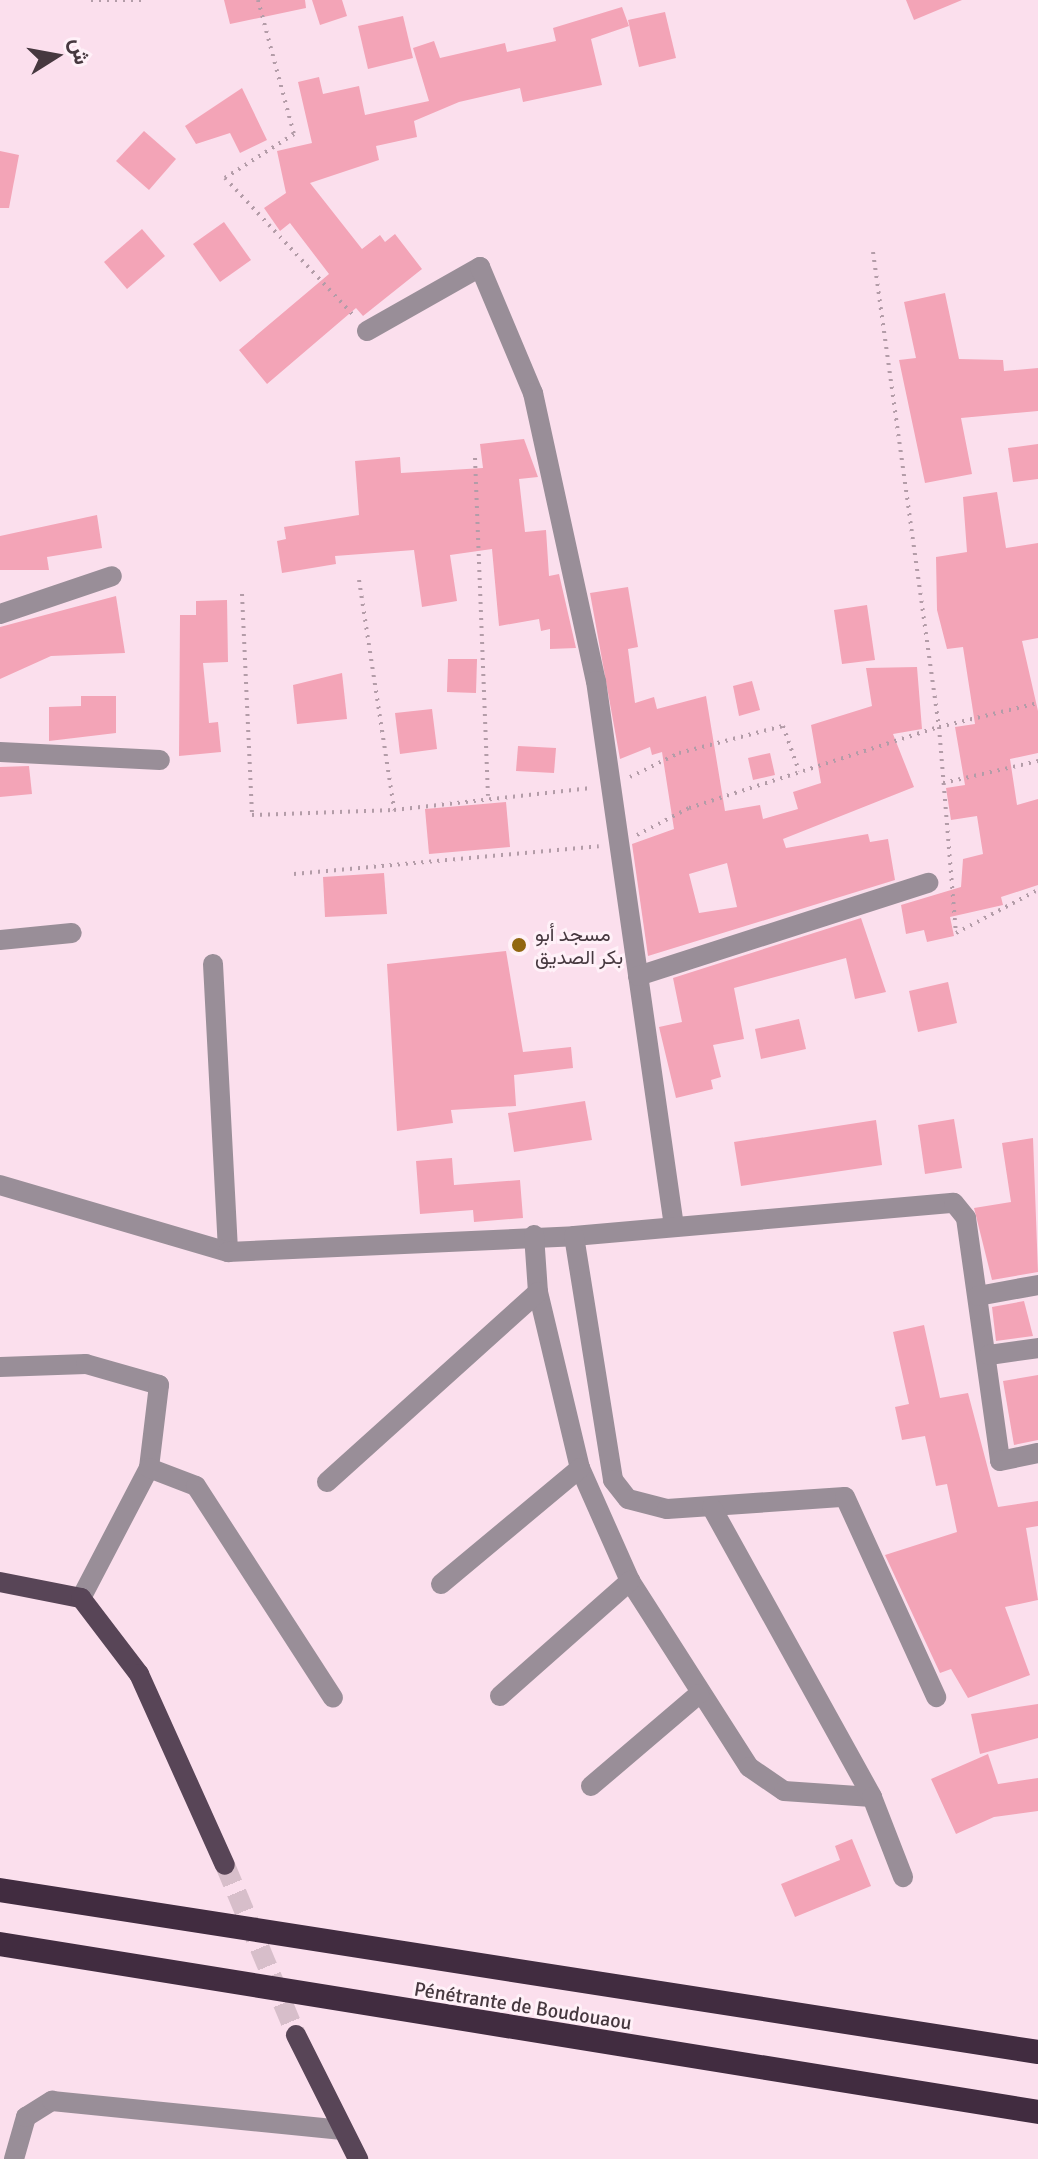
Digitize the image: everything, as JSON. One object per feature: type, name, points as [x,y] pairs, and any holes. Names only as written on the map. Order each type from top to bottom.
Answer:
[{"type":"highway","name":"Pénétrante de Boudouaou","points":[[0,1890],[1038,2052]]},
{"type":"highway","name":"Pénétrante de Boudouaou","points":[[0,1944],[1038,2112]]},
{"type":"main road","points":[[0,1582],[81,1598],[139,1674],[225,1865]]},
{"type":"main road","points":[[296,2035],[358,2159]]},
{"type":"street","points":[[367,331],[480,267],[533,393],[596,681],[674,1226]]},
{"type":"street","points":[[0,614],[112,576]]},
{"type":"street","points":[[0,752],[160,760]]},
{"type":"street","points":[[638,976],[928,883]]},
{"type":"street","points":[[0,940],[72,933]]},
{"type":"street","points":[[213,964],[228,1252]]},
{"type":"street","points":[[0,1185],[228,1252],[534,1235],[574,1236],[954,1203],[966,1218],[989,1355],[1000,1461],[1038,1453]]},
{"type":"street","points":[[534,1235],[538,1292],[580,1468],[630,1581],[699,1694],[766,1782],[784,1791],[872,1797]]},
{"type":"street","points":[[574,1236],[613,1480],[645,1508],[712,1508],[845,1497],[936,1697]]},
{"type":"street","points":[[978,1296],[1038,1285]]},
{"type":"street","points":[[327,1482],[538,1292]]},
{"type":"street","points":[[989,1355],[1038,1348]]},
{"type":"street","points":[[0,1367],[86,1364],[159,1385],[149,1468],[81,1598]]},
{"type":"street","points":[[149,1468],[196,1486],[333,1698]]},
{"type":"street","points":[[441,1584],[580,1468]]},
{"type":"street","points":[[712,1508],[872,1797],[903,1877]]},
{"type":"street","points":[[500,1696],[630,1581]]},
{"type":"street","points":[[591,1786],[699,1694]]},
{"type":"street","points":[[14,2159],[26,2117],[52,2101],[343,2130]]},
{"type":"path","points":[[91,0],[142,0]]},
{"type":"path","points":[[258,0],[294,134],[225,178],[367,331]]},
{"type":"path","points":[[873,252],[939,727],[956,933],[1038,890]]},
{"type":"path","points":[[475,458],[488,796]]},
{"type":"path","points":[[359,580],[394,810]]},
{"type":"path","points":[[242,594],[252,815],[394,810],[488,796],[612,786],[679,753],[783,726],[799,771]]},
{"type":"path","points":[[294,874],[620,844],[689,808],[939,727],[1038,703]]},
{"type":"path","points":[[943,783],[1038,761]]},
{"type":"building","points":[[224,0],[305,0],[306,8],[230,24]]},
{"type":"building","points":[[312,0],[342,0],[347,16],[320,25]]},
{"type":"building","points":[[906,0],[962,0],[914,20]]},
{"type":"building","points":[[622,7],[629,26],[591,39],[602,85],[523,102],[520,88],[459,102],[414,121],[417,137],[376,146],[379,160],[310,183],[362,249],[380,235],[385,242],[395,234],[422,269],[363,316],[356,308],[267,384],[239,350],[329,274],[290,223],[280,231],[264,208],[286,193],[277,151],[312,143],[298,82],[319,77],[323,94],[359,86],[365,115],[429,101],[413,48],[434,41],[440,58],[505,43],[507,52],[556,41],[553,28]]},
{"type":"building","points":[[665,12],[676,58],[639,67],[628,20]]},
{"type":"building","points":[[403,16],[413,58],[368,69],[358,26]]},
{"type":"building","points":[[242,88],[267,140],[240,153],[230,133],[196,144],[185,126]]},
{"type":"building","points":[[144,131],[176,159],[149,190],[116,161]]},
{"type":"building","points":[[0,151],[19,155],[9,208],[0,208]]},
{"type":"building","points":[[224,222],[251,260],[220,282],[193,244]]},
{"type":"building","points":[[142,229],[165,256],[127,289],[104,262]]},
{"type":"building","points":[[945,293],[959,359],[1003,360],[1004,371],[1038,368],[1038,411],[961,418],[972,474],[925,483],[899,360],[916,358],[904,302]]},
{"type":"building","points":[[524,439],[538,477],[519,479],[525,532],[546,530],[549,576],[559,574],[576,648],[550,649],[550,629],[541,631],[539,619],[499,626],[492,549],[450,555],[457,601],[422,607],[414,550],[335,556],[336,564],[282,573],[277,541],[286,539],[284,527],[359,515],[355,461],[400,457],[401,473],[483,468],[480,444]]},
{"type":"building","points":[[1038,444],[1038,479],[1013,482],[1008,448]]},
{"type":"building","points":[[997,492],[1006,548],[1038,543],[1038,638],[1022,641],[1038,711],[1038,753],[1010,759],[1017,805],[1038,799],[1038,885],[1001,897],[1003,905],[950,917],[954,936],[927,942],[924,930],[906,934],[901,905],[961,887],[963,859],[983,854],[977,816],[951,820],[946,788],[965,785],[955,727],[975,724],[963,647],[947,649],[937,610],[936,557],[967,552],[963,497]]},
{"type":"building","points":[[97,515],[102,548],[47,557],[49,570],[0,570],[0,536]]},
{"type":"building","points":[[628,587],[638,647],[628,649],[635,703],[654,697],[657,709],[706,696],[725,811],[760,805],[763,819],[798,809],[793,792],[821,783],[811,725],[872,706],[866,668],[917,667],[922,729],[893,734],[914,787],[783,839],[786,848],[868,834],[870,842],[888,839],[895,880],[648,956],[632,844],[674,829],[662,752],[652,755],[650,747],[620,759],[590,593]],"holes":[[[727,863],[737,907],[699,913],[689,874]]]},
{"type":"building","points":[[116,596],[125,653],[51,656],[0,679],[0,627]]},
{"type":"building","points":[[227,600],[228,662],[203,663],[209,723],[218,722],[221,752],[179,756],[180,615],[196,615],[196,601]]},
{"type":"building","points":[[867,605],[875,660],[842,664],[834,610]]},
{"type":"building","points":[[448,659],[477,659],[476,693],[447,692]]},
{"type":"building","points":[[342,673],[347,719],[297,724],[293,685]]},
{"type":"building","points":[[752,681],[760,710],[739,716],[733,686]]},
{"type":"building","points":[[81,696],[116,696],[116,733],[49,741],[49,707],[81,706]]},
{"type":"building","points":[[432,709],[437,749],[400,754],[395,713]]},
{"type":"building","points":[[518,746],[556,748],[554,773],[516,771]]},
{"type":"building","points":[[770,753],[775,775],[753,780],[748,758]]},
{"type":"building","points":[[29,766],[32,794],[0,797],[0,767]]},
{"type":"building","points":[[506,802],[510,847],[429,854],[425,809]]},
{"type":"building","points":[[384,873],[387,914],[325,917],[323,877]]},
{"type":"building","points":[[861,918],[886,992],[855,999],[846,958],[734,988],[744,1039],[713,1045],[721,1077],[711,1080],[713,1089],[676,1098],[659,1027],[682,1022],[673,978]]},
{"type":"building","points":[[506,951],[523,1052],[571,1047],[573,1068],[514,1075],[516,1106],[451,1110],[453,1123],[397,1131],[387,964]]},
{"type":"building","points":[[948,982],[957,1023],[918,1032],[909,991]]},
{"type":"building","points":[[799,1019],[806,1049],[761,1059],[755,1029]]},
{"type":"building","points":[[585,1101],[592,1140],[514,1152],[508,1113]]},
{"type":"building","points":[[954,1119],[962,1168],[925,1174],[918,1125]]},
{"type":"building","points":[[876,1120],[882,1165],[741,1186],[734,1142]]},
{"type":"building","points":[[1033,1138],[1038,1272],[992,1280],[974,1208],[1011,1202],[1002,1143]]},
{"type":"building","points":[[452,1158],[454,1185],[520,1180],[523,1218],[474,1222],[473,1210],[420,1214],[416,1161]]},
{"type":"building","points":[[1024,1301],[1033,1336],[996,1341],[992,1307]]},
{"type":"building","points":[[924,1325],[940,1398],[968,1393],[998,1507],[1038,1501],[1038,1526],[1026,1528],[1038,1600],[1005,1607],[1030,1675],[968,1698],[951,1669],[940,1673],[885,1555],[957,1532],[947,1484],[936,1486],[925,1436],[902,1440],[895,1407],[909,1404],[893,1332]]},
{"type":"building","points":[[1038,1375],[1038,1440],[1014,1445],[1003,1381]]},
{"type":"building","points":[[1038,1704],[1038,1738],[980,1754],[971,1714]]},
{"type":"building","points":[[988,1754],[998,1784],[1038,1778],[1038,1811],[994,1817],[956,1834],[931,1779]]},
{"type":"building","points":[[852,1839],[871,1886],[795,1917],[781,1884],[840,1860],[835,1846]]},
{"type":"tunnel","points":[[225,1865],[296,2035]]},
{"type":"place","name":"مسجد أبو بكر الصديق","points":[[519,945]]}]
